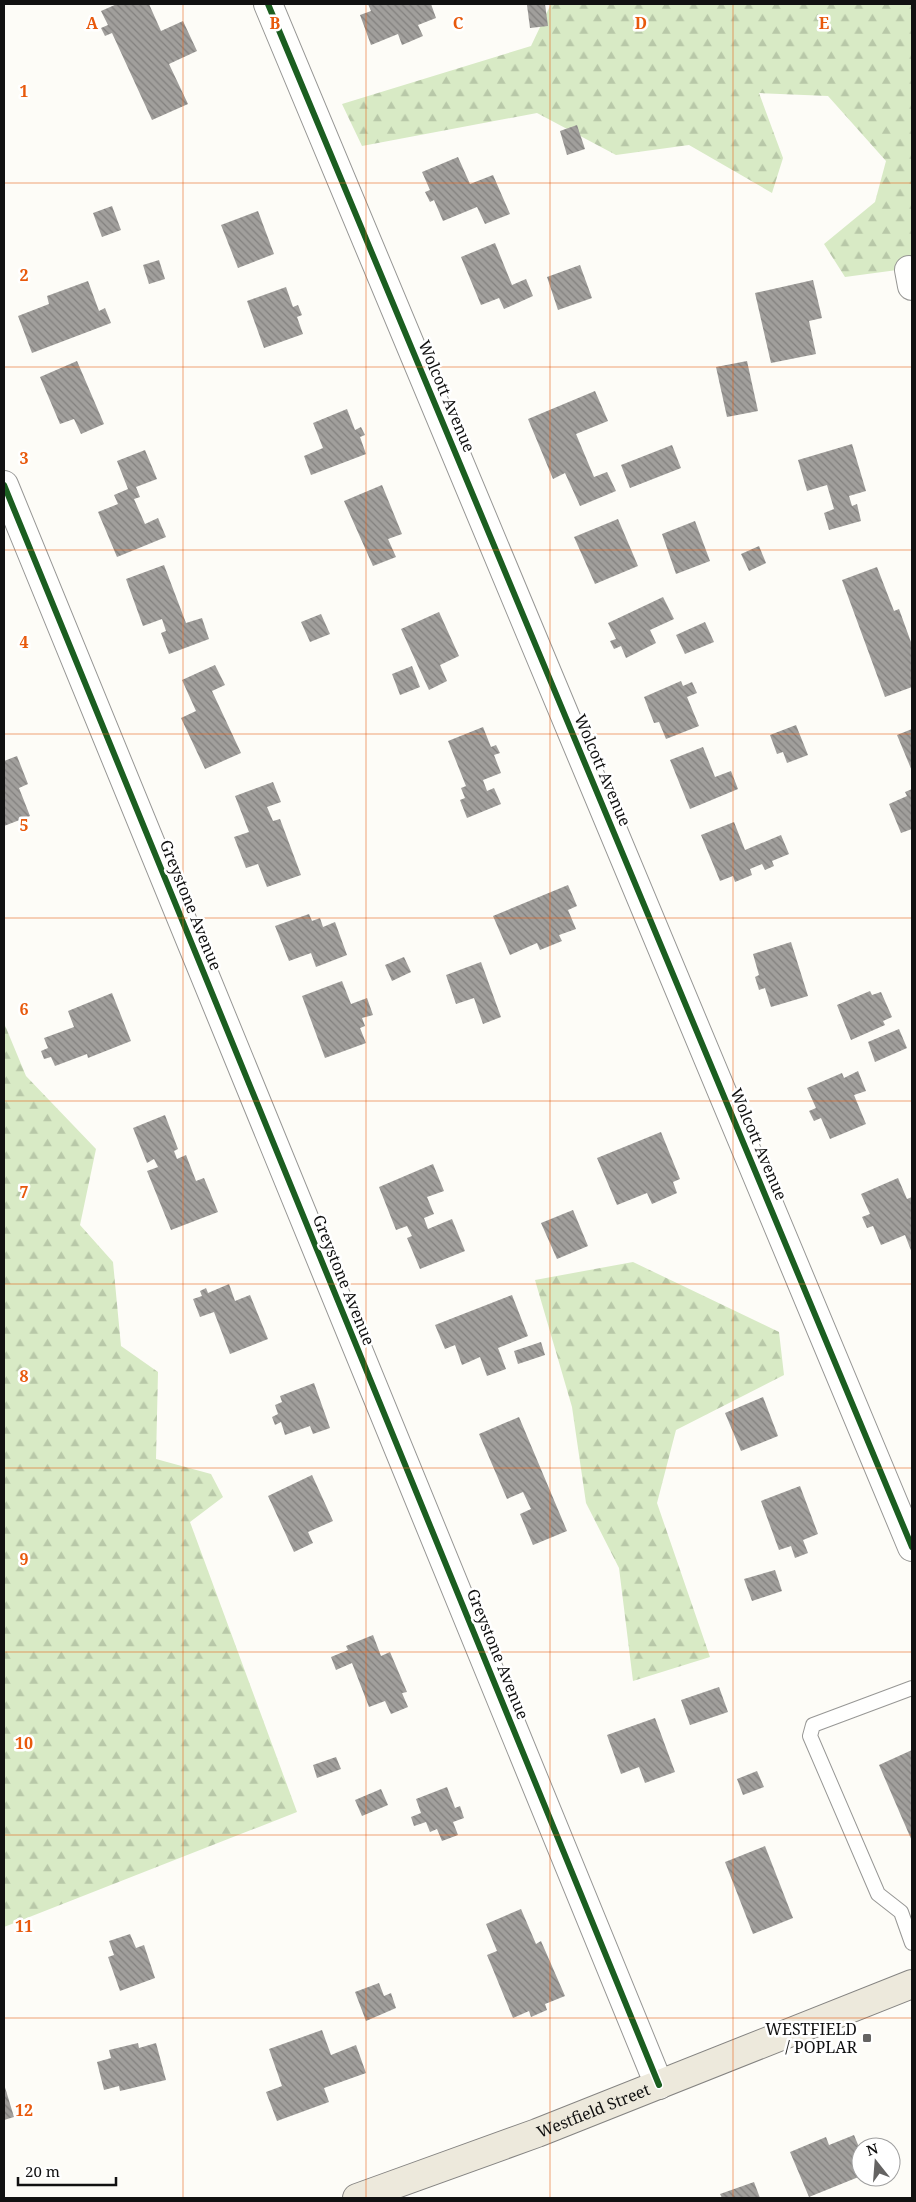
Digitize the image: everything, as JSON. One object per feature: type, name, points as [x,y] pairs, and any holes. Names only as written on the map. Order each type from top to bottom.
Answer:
[{"type":"main road","name":"Westfield Street","points":[[357,2198],[537,2133],[912,1984]]},
{"type":"street","name":"Wolcott Avenue","points":[[268,4],[912,1546]]},
{"type":"street","name":"Greystone Avenue","points":[[4,485],[659,2084]]},
{"type":"lane","points":[[912,1688],[813,1725],[810,1736],[878,1894],[901,1912],[912,1943]]},
{"type":"green space","points":[[551,4],[912,4],[912,268],[845,277],[824,244],[875,202],[886,161],[828,96],[759,93],[783,158],[772,193],[689,145],[616,155],[537,113],[362,146],[342,104],[531,46]]},
{"type":"green space","points":[[4,1023],[26,1076],[96,1149],[80,1225],[113,1262],[121,1346],[158,1372],[156,1459],[211,1474],[223,1497],[190,1522],[297,1812],[4,1927]]},
{"type":"green space","points":[[633,1262],[779,1332],[784,1375],[676,1430],[657,1503],[710,1657],[633,1681],[619,1568],[586,1503],[572,1407],[535,1280]]},
{"type":"building","points":[[117,4],[149,4],[161,31],[183,21],[197,51],[169,64],[188,104],[152,120],[112,33],[105,36],[101,28],[108,25],[101,11]]},
{"type":"building","points":[[368,4],[431,4],[436,18],[418,25],[423,36],[402,45],[398,34],[371,45],[360,15],[371,11]]},
{"type":"building","points":[[545,4],[548,26],[530,28],[527,5]]},
{"type":"building","points":[[577,125],[585,149],[567,155],[560,131]]},
{"type":"building","points":[[458,157],[470,184],[493,175],[510,214],[485,224],[477,207],[443,221],[434,200],[430,202],[425,192],[430,190],[422,172]]},
{"type":"building","points":[[112,206],[121,230],[102,237],[93,213]]},
{"type":"building","points":[[258,211],[274,254],[238,268],[221,225]]},
{"type":"building","points":[[495,243],[512,285],[526,279],[533,296],[504,309],[499,298],[481,305],[461,257]]},
{"type":"building","points":[[159,260],[165,279],[149,284],[143,265]]},
{"type":"building","points":[[580,265],[592,298],[558,310],[547,277]]},
{"type":"building","points":[[813,280],[822,318],[809,321],[816,354],[771,363],[755,293]]},
{"type":"building","points":[[88,281],[99,311],[105,308],[111,323],[32,353],[18,316],[49,304],[47,296]]},
{"type":"building","points":[[286,287],[293,307],[298,305],[302,315],[297,317],[303,334],[264,348],[247,301]]},
{"type":"building","points":[[77,361],[104,424],[81,434],[74,419],[60,424],[40,377]]},
{"type":"building","points":[[747,361],[758,411],[727,417],[716,367]]},
{"type":"building","points":[[595,391],[608,421],[576,434],[594,477],[607,472],[616,491],[580,506],[565,473],[553,479],[528,419]]},
{"type":"building","points":[[347,409],[355,430],[361,427],[365,435],[360,437],[366,454],[311,475],[304,456],[323,448],[313,423]]},
{"type":"building","points":[[852,444],[866,491],[849,496],[852,506],[857,504],[861,521],[829,530],[824,513],[834,509],[827,485],[807,491],[798,460]]},
{"type":"building","points":[[672,445],[681,468],[630,488],[621,465]]},
{"type":"building","points":[[145,450],[157,479],[136,487],[140,497],[134,499],[145,524],[158,518],[166,537],[117,557],[98,512],[118,504],[114,495],[128,489],[117,461]]},
{"type":"building","points":[[382,485],[402,534],[388,539],[396,557],[373,566],[344,501]]},
{"type":"building","points":[[618,519],[638,566],[595,584],[574,537]]},
{"type":"building","points":[[695,521],[710,561],[676,574],[662,534]]},
{"type":"building","points":[[759,546],[766,563],[749,571],[741,554]]},
{"type":"building","points":[[164,565],[186,623],[202,618],[209,639],[169,654],[161,633],[166,631],[162,619],[143,626],[126,579]]},
{"type":"building","points":[[877,567],[894,611],[899,609],[912,645],[912,687],[885,697],[842,580]]},
{"type":"building","points":[[663,597],[674,619],[650,630],[656,643],[626,658],[621,646],[614,649],[610,641],[616,639],[608,623]]},
{"type":"building","points":[[439,612],[459,656],[440,665],[447,681],[429,690],[401,629]]},
{"type":"building","points":[[321,614],[330,634],[310,642],[301,622]]},
{"type":"building","points":[[705,622],[714,642],[685,654],[676,635]]},
{"type":"building","points":[[215,665],[225,685],[212,691],[241,753],[205,769],[181,718],[196,711],[182,680]]},
{"type":"building","points":[[412,666],[420,687],[400,695],[392,674]]},
{"type":"building","points":[[681,681],[683,686],[692,682],[697,693],[687,697],[699,726],[666,739],[659,722],[654,723],[644,697]]},
{"type":"building","points":[[796,725],[808,755],[787,763],[783,752],[777,754],[770,735]]},
{"type":"building","points":[[483,727],[491,747],[496,745],[500,753],[494,755],[501,773],[483,780],[487,791],[494,788],[501,804],[467,818],[460,800],[465,798],[461,788],[466,786],[448,741]]},
{"type":"building","points":[[912,729],[912,771],[897,735]]},
{"type":"building","points":[[703,747],[715,777],[731,771],[738,789],[690,809],[670,760]]},
{"type":"building","points":[[17,756],[28,784],[19,788],[30,816],[4,826],[4,761]]},
{"type":"building","points":[[273,782],[281,802],[267,807],[273,821],[280,819],[301,875],[267,887],[258,864],[246,868],[234,837],[249,832],[235,796]]},
{"type":"building","points":[[912,789],[912,829],[901,833],[889,804],[907,796],[905,792]]},
{"type":"building","points":[[734,822],[745,850],[781,835],[789,854],[772,861],[774,866],[765,870],[762,864],[750,869],[752,875],[735,882],[733,876],[720,881],[701,835]]},
{"type":"building","points":[[568,885],[577,906],[568,910],[576,929],[559,935],[562,941],[540,950],[537,943],[510,955],[493,916]]},
{"type":"building","points":[[309,914],[312,921],[320,918],[323,927],[335,922],[347,955],[316,967],[311,953],[289,961],[275,926]]},
{"type":"building","points":[[791,942],[808,996],[771,1007],[765,988],[759,990],[755,977],[759,975],[753,954]]},
{"type":"building","points":[[404,957],[411,972],[392,981],[385,965]]},
{"type":"building","points":[[481,962],[501,1017],[483,1024],[474,998],[456,1004],[446,975]]},
{"type":"building","points":[[342,981],[351,1004],[367,998],[373,1015],[362,1018],[365,1026],[360,1028],[366,1043],[325,1058],[302,996]]},
{"type":"building","points":[[870,991],[872,995],[881,992],[892,1017],[883,1021],[885,1025],[851,1040],[837,1005]]},
{"type":"building","points":[[112,993],[131,1041],[88,1058],[87,1054],[55,1066],[51,1057],[44,1059],[41,1051],[48,1048],[44,1038],[74,1027],[68,1011]]},
{"type":"building","points":[[899,1029],[907,1048],[875,1062],[868,1042]]},
{"type":"building","points":[[858,1071],[866,1091],[854,1095],[866,1124],[830,1139],[821,1118],[814,1121],[809,1111],[816,1108],[807,1088],[842,1073],[844,1078]]},
{"type":"building","points":[[165,1115],[178,1149],[174,1151],[177,1159],[186,1155],[196,1181],[204,1178],[218,1212],[171,1230],[147,1171],[158,1167],[154,1159],[147,1163],[133,1128]]},
{"type":"building","points":[[661,1132],[680,1179],[673,1182],[677,1193],[652,1204],[647,1193],[617,1205],[597,1158]]},
{"type":"building","points":[[433,1164],[444,1191],[427,1197],[434,1214],[424,1218],[428,1229],[452,1219],[465,1251],[420,1269],[407,1238],[412,1236],[407,1226],[396,1230],[379,1187]]},
{"type":"building","points":[[898,1178],[907,1199],[912,1197],[912,1253],[905,1235],[881,1245],[873,1226],[867,1228],[862,1217],[870,1214],[861,1194]]},
{"type":"building","points":[[573,1210],[588,1246],[557,1259],[541,1223]]},
{"type":"building","points":[[229,1284],[235,1301],[250,1295],[268,1339],[230,1354],[214,1312],[200,1317],[193,1299],[202,1296],[200,1291],[206,1288],[208,1293]]},
{"type":"building","points":[[512,1295],[528,1336],[498,1348],[506,1369],[487,1376],[480,1357],[462,1365],[455,1345],[445,1349],[435,1325]]},
{"type":"building","points":[[541,1342],[545,1355],[518,1364],[514,1351]]},
{"type":"building","points":[[314,1383],[330,1428],[313,1434],[310,1426],[285,1435],[281,1422],[275,1425],[272,1417],[278,1414],[275,1405],[282,1402],[280,1396]]},
{"type":"building","points":[[763,1397],[778,1436],[741,1451],[725,1413]]},
{"type":"building","points":[[519,1417],[567,1531],[533,1545],[520,1514],[531,1509],[523,1492],[507,1499],[479,1434]]},
{"type":"building","points":[[312,1475],[333,1521],[308,1532],[313,1543],[294,1552],[268,1496]]},
{"type":"building","points":[[800,1486],[818,1534],[803,1540],[808,1553],[795,1558],[791,1546],[779,1550],[761,1501]]},
{"type":"building","points":[[775,1570],[782,1591],[752,1601],[744,1579]]},
{"type":"building","points":[[373,1635],[381,1656],[390,1652],[407,1692],[402,1693],[408,1707],[391,1714],[385,1701],[369,1707],[352,1663],[336,1670],[331,1657],[348,1650],[346,1646]]},
{"type":"building","points":[[719,1687],[728,1712],[690,1725],[681,1700]]},
{"type":"building","points":[[655,1718],[675,1772],[645,1783],[639,1767],[621,1774],[607,1735]]},
{"type":"building","points":[[912,1750],[912,1841],[879,1765]]},
{"type":"building","points":[[336,1757],[341,1769],[317,1778],[313,1765]]},
{"type":"building","points":[[757,1771],[764,1787],[743,1795],[737,1779]]},
{"type":"building","points":[[447,1787],[455,1808],[460,1806],[464,1818],[453,1822],[458,1835],[442,1841],[437,1829],[430,1832],[426,1822],[414,1826],[411,1817],[421,1813],[416,1799]]},
{"type":"building","points":[[381,1789],[388,1805],[362,1816],[355,1800]]},
{"type":"building","points":[[765,1846],[793,1918],[753,1934],[725,1862]]},
{"type":"building","points":[[521,1909],[536,1944],[541,1941],[565,1996],[545,2004],[547,2010],[531,2017],[529,2011],[513,2018],[487,1955],[497,1951],[486,1924]]},
{"type":"building","points":[[130,1934],[136,1948],[144,1945],[155,1978],[120,1991],[108,1957],[114,1955],[109,1941]]},
{"type":"building","points":[[379,1983],[384,1996],[391,1993],[396,2008],[366,2021],[355,1992]]},
{"type":"building","points":[[322,2030],[331,2055],[356,2045],[366,2073],[324,2088],[329,2102],[277,2121],[266,2092],[282,2086],[269,2049]]},
{"type":"building","points":[[138,2043],[139,2048],[156,2043],[166,2080],[120,2091],[119,2086],[104,2090],[97,2062],[111,2058],[109,2050]]},
{"type":"building","points":[[4,2084],[14,2117],[4,2120]]},
{"type":"building","points":[[854,2135],[855,2137],[851,2137],[851,2180],[809,2197],[790,2152],[826,2137],[829,2145]]},
{"type":"building","points":[[754,2182],[760,2198],[722,2198],[720,2194]]},
{"type":"cycle path","points":[[268,4],[912,1547]]},
{"type":"cycle path","points":[[4,485],[659,2085]]},
{"type":"place","name":"WESTFIELD / POPLAR","points":[[867,2038]]}]
